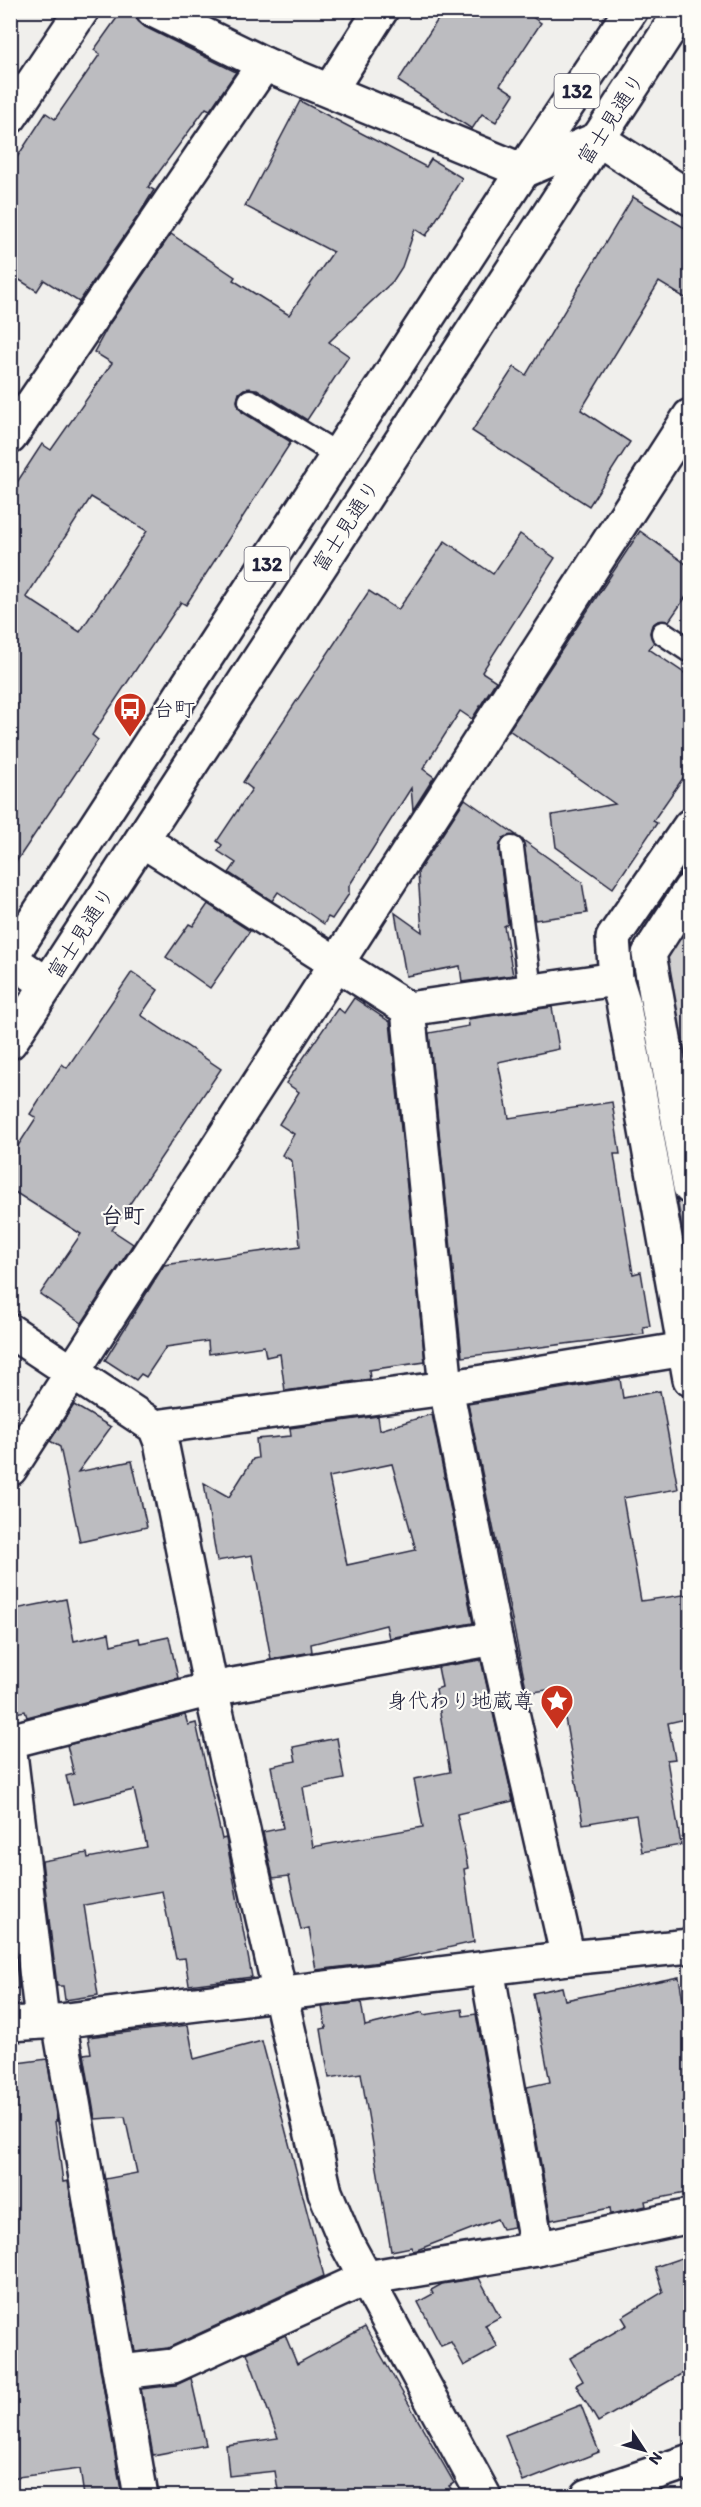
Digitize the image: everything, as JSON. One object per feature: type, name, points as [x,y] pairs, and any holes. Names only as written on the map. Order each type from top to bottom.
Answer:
[{"type":"main road","points":[[10,117],[82,10]]},
{"type":"main road","points":[[153,10],[264,64],[523,171],[598,140],[690,198]]},
{"type":"main road","points":[[330,90],[381,10]]},
{"type":"main road","name":"富士見通り","points":[[10,958],[523,171],[631,10]]},
{"type":"main road","name":"富士見通り","points":[[10,1042],[682,10]]},
{"type":"main road","points":[[10,437],[264,64]]},
{"type":"main road","points":[[10,1469],[690,416]]},
{"type":"main road","points":[[155,1427],[446,1388],[688,1364],[623,1001],[616,979],[613,938],[690,826]]},
{"type":"main road","points":[[142,840],[408,1009],[616,979]]},
{"type":"main road","points":[[690,890],[649,954],[690,1187]]},
{"type":"main road","points":[[10,958],[47,984]]},
{"type":"main road","points":[[408,1009],[446,1388],[495,1638],[568,1958]]},
{"type":"main road","points":[[10,1331],[155,1427],[161,1442],[211,1689],[325,2192],[346,2242],[484,2496]]},
{"type":"main road","points":[[10,1741],[211,1689],[495,1638]]},
{"type":"main road","points":[[10,1754],[51,2020],[121,2372],[141,2496]]},
{"type":"main road","points":[[10,2024],[568,1958],[690,1946]]},
{"type":"main road","points":[[488,1969],[537,2248]]},
{"type":"main road","points":[[121,2372],[173,2366],[366,2278],[537,2248],[690,2216]]},
{"type":"main road","points":[[588,2496],[690,2461]]},
{"type":"lane","points":[[250,402],[338,455]]},
{"type":"lane","points":[[663,633],[690,651]]},
{"type":"lane","points":[[512,848],[530,990]]},
{"type":"shaded area","points":[[690,858],[690,1268],[632,949]]},
{"type":"building","points":[[133,10],[138,21],[145,27],[236,72],[210,110],[206,108],[148,187],[154,190],[79,302],[44,280],[37,291],[10,274],[10,168],[46,113],[55,119],[100,54],[94,50],[119,15]]},
{"type":"building","points":[[444,10],[522,10],[541,23],[500,85],[514,94],[496,122],[482,114],[472,129],[398,81]]},
{"type":"building","points":[[300,101],[426,167],[431,159],[462,178],[426,236],[415,229],[402,267],[393,281],[329,342],[349,356],[307,420],[257,389],[244,389],[239,393],[237,401],[242,412],[291,442],[186,605],[181,602],[92,735],[98,740],[10,871],[10,493],[42,444],[51,450],[112,363],[94,352],[110,323],[171,234],[235,277],[233,280],[289,315],[333,252],[245,206]],"holes":[[[91,497],[147,531],[80,632],[26,597]]]},
{"type":"building","points":[[633,197],[690,231],[690,301],[659,282],[581,410],[630,442],[589,506],[472,431],[514,367],[526,375]]},
{"type":"building","points":[[640,531],[690,567],[690,591],[669,621],[658,621],[652,625],[650,633],[654,642],[649,649],[690,677],[690,768],[653,821],[657,823],[613,888],[556,847],[552,815],[615,804],[509,730]]},
{"type":"building","points":[[520,534],[555,558],[482,672],[496,681],[472,719],[460,711],[423,769],[434,777],[413,810],[411,788],[349,886],[349,894],[332,919],[328,917],[324,924],[278,892],[272,901],[229,873],[236,863],[218,851],[222,845],[217,841],[252,789],[243,782],[369,591],[398,610],[445,541],[493,574]]},
{"type":"building","points":[[465,799],[516,835],[503,838],[499,850],[508,924],[504,926],[513,975],[462,982],[460,966],[406,976],[395,913],[422,932],[418,872]]},
{"type":"building","points":[[523,840],[582,882],[587,913],[535,920]]},
{"type":"building","points":[[208,904],[250,931],[210,988],[166,957],[189,924],[193,926]]},
{"type":"building","points":[[132,972],[158,990],[141,1015],[221,1069],[112,1230],[133,1244],[82,1323],[40,1294],[81,1234],[10,1189],[10,1158],[36,1118],[30,1114],[62,1064],[67,1068]]},
{"type":"building","points":[[354,998],[390,1022],[425,1362],[369,1370],[370,1379],[285,1391],[280,1354],[266,1357],[264,1346],[209,1354],[208,1341],[166,1347],[146,1377],[141,1374],[136,1380],[105,1360],[164,1265],[300,1246],[292,1161],[282,1155],[294,1134],[279,1124],[299,1092],[286,1083],[338,1008],[344,1013]]},
{"type":"building","points":[[552,1007],[559,1049],[498,1062],[509,1118],[612,1102],[620,1154],[614,1154],[633,1274],[641,1272],[650,1326],[643,1327],[644,1334],[462,1357],[429,1033],[469,1026],[468,1019]]},
{"type":"building","points":[[620,1379],[623,1398],[660,1391],[678,1489],[623,1498],[641,1601],[690,1594],[690,1718],[668,1723],[675,1759],[667,1760],[681,1845],[642,1852],[636,1815],[583,1824],[560,1688],[527,1693],[468,1404]]},
{"type":"building","points":[[74,1405],[111,1427],[78,1472],[132,1461],[147,1527],[80,1542],[60,1447],[50,1441]]},
{"type":"building","points":[[432,1414],[473,1623],[389,1638],[386,1625],[311,1644],[312,1652],[271,1659],[252,1555],[217,1561],[204,1483],[229,1497],[253,1459],[258,1458],[256,1439],[291,1436],[290,1428],[378,1416],[380,1430]],"holes":[[[392,1464],[416,1550],[347,1565],[329,1477]]]},
{"type":"building","points":[[66,1599],[74,1641],[109,1633],[111,1645],[139,1638],[140,1643],[169,1637],[178,1678],[27,1717],[25,1711],[10,1714],[10,1610]]},
{"type":"building","points":[[481,1660],[513,1801],[457,1814],[468,1868],[464,1869],[474,1942],[389,1961],[316,1970],[309,1928],[301,1930],[289,1876],[273,1878],[263,1832],[283,1828],[271,1766],[296,1761],[293,1747],[337,1738],[344,1779],[303,1787],[313,1847],[423,1827],[414,1779],[450,1772],[436,1689],[442,1687],[438,1667]]},
{"type":"building","points":[[185,1715],[188,1725],[196,1723],[222,1839],[226,1838],[252,1977],[189,1985],[185,1958],[176,1959],[162,1891],[84,1905],[98,1995],[65,2000],[63,1986],[57,1986],[42,1861],[87,1853],[88,1858],[147,1847],[134,1790],[73,1804],[66,1776],[74,1774],[67,1745]]},
{"type":"building","points":[[10,1915],[19,1988],[10,1990]]},
{"type":"building","points":[[679,1977],[690,2044],[690,2192],[645,2201],[646,2206],[611,2214],[610,2208],[551,2220],[527,2087],[550,2082],[533,1993],[562,1987],[565,2000]]},
{"type":"building","points":[[361,2002],[365,2026],[423,2012],[424,2015],[462,2009],[463,2016],[476,2014],[514,2227],[502,2229],[497,2219],[417,2250],[413,2251],[411,2247],[391,2251],[361,2073],[329,2078],[321,2029],[326,2028],[322,2007]]},
{"type":"building","points":[[188,2025],[194,2059],[262,2041],[324,2276],[168,2348],[135,2352],[105,2179],[137,2173],[125,2117],[95,2119],[84,2054],[91,2053],[88,2037]]},
{"type":"building","points":[[47,2059],[57,2121],[55,2121],[63,2182],[68,2181],[122,2496],[84,2496],[80,2469],[10,2478],[10,2064]]},
{"type":"building","points":[[690,2255],[690,2369],[598,2422],[576,2385],[583,2381],[570,2358],[627,2325],[622,2317],[663,2292],[655,2267]]},
{"type":"building","points":[[479,2278],[500,2317],[485,2325],[498,2347],[464,2366],[451,2342],[441,2346],[418,2302],[433,2294],[431,2290],[442,2284]]},
{"type":"building","points":[[365,2327],[454,2483],[449,2486],[457,2496],[279,2496],[275,2471],[229,2476],[226,2445],[278,2438],[247,2353],[285,2335],[297,2364]]},
{"type":"building","points":[[191,2378],[206,2445],[153,2455],[141,2389],[176,2385]]},
{"type":"building","points":[[581,2405],[599,2452],[523,2482],[505,2435]]},
{"type":"place","name":"台町","points":[[130,738]]},
{"type":"place","name":"身代わり地蔵尊","points":[[557,1730]]},
{"type":"district","name":"台町","points":[[123,1215]]}]
